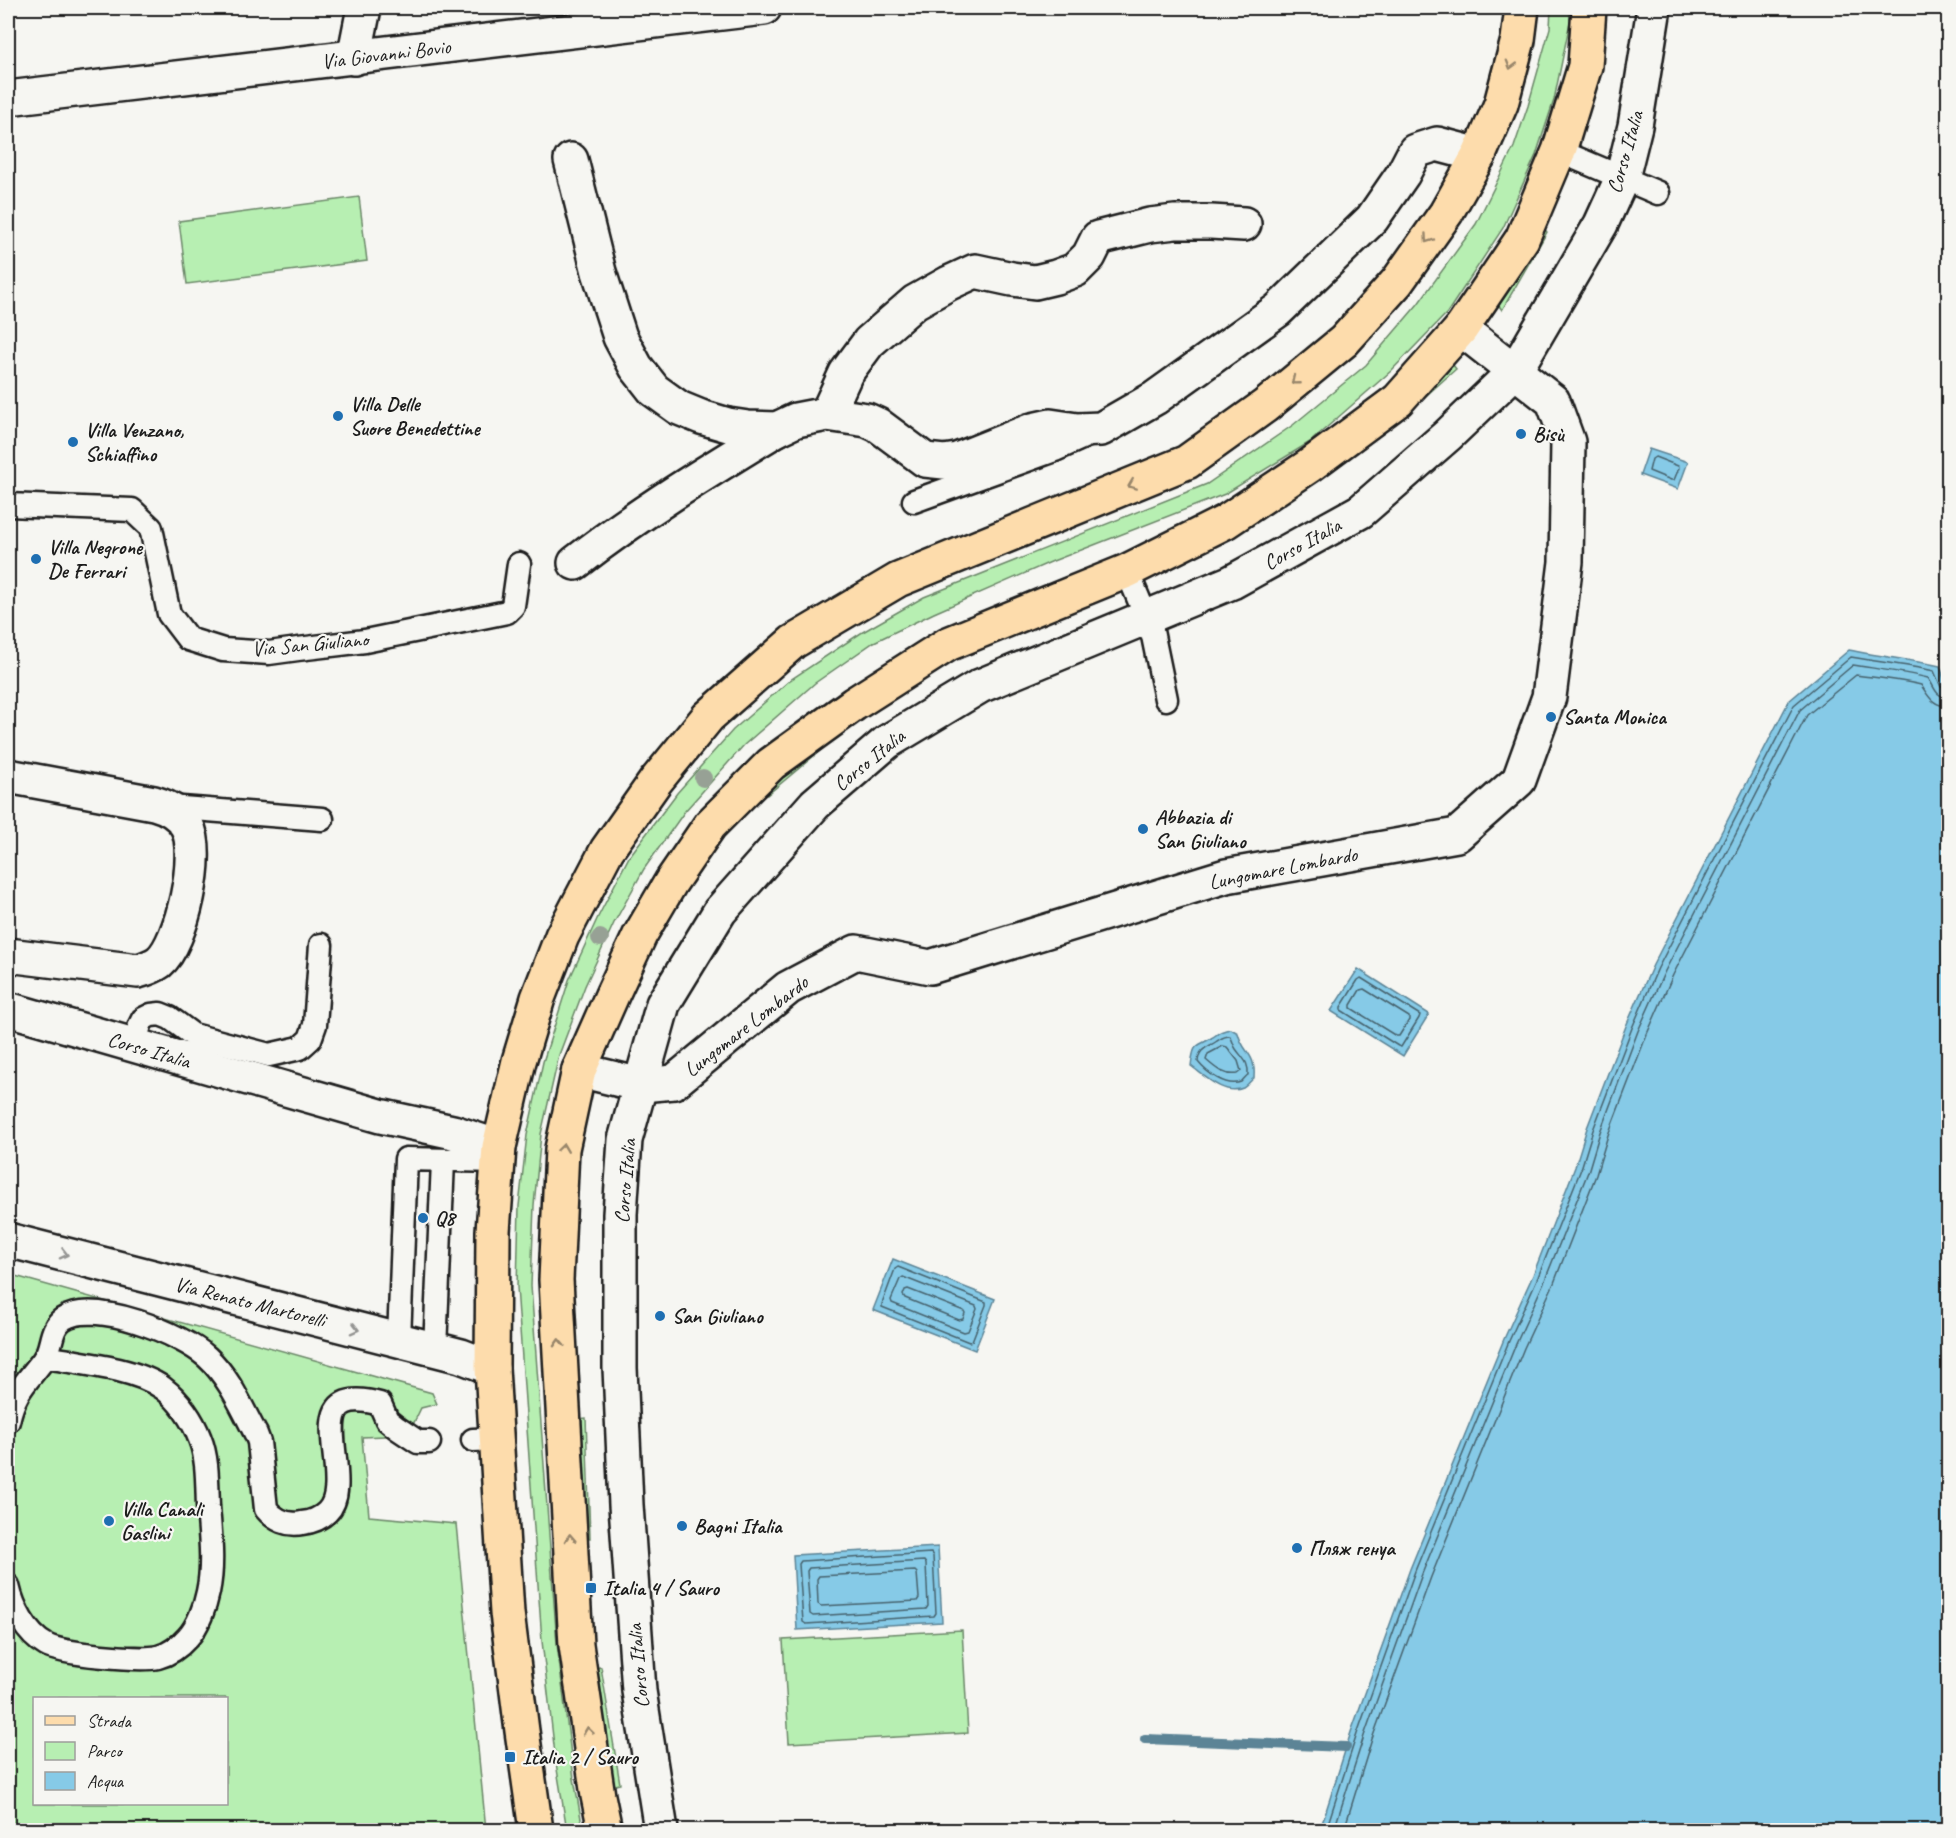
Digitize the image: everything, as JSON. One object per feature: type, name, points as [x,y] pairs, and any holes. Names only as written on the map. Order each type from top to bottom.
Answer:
[{"type":"main road","points":[[536,1830],[485,1439],[492,1368],[493,1230],[499,1154],[519,1060],[538,998],[562,936],[607,850],[655,782],[708,717],[793,642],[898,580],[1188,462],[1265,406],[1344,341],[1397,282],[1446,213],[1479,155],[1501,104],[1518,40],[1522,8]]},
{"type":"main road","points":[[605,1830],[576,1645],[556,1280],[562,1149],[579,1070],[640,935],[671,882],[710,825],[771,764],[854,704],[948,644],[1127,571],[1225,522],[1309,466],[1398,400],[1461,329],[1522,239],[1559,152],[1586,66],[1589,8]]},
{"type":"street","points":[[354,57],[364,8]]},
{"type":"street","name":"Via Giovanni Bovio","points":[[8,98],[764,8]]},
{"type":"street","name":"Corso Italia","points":[[661,1830],[639,1691],[626,1505],[620,1368],[620,1214],[625,1140],[663,1004],[720,911],[815,804],[887,741],[980,686],[1232,582],[1361,511],[1448,435],[1515,371],[1601,224],[1622,178],[1635,126],[1654,8]]},
{"type":"street","points":[[575,563],[610,535],[683,487],[777,429],[796,420],[827,414],[867,420],[925,460],[944,462],[1032,430],[1050,426],[1077,430],[1101,429],[1155,398],[1278,310],[1372,219],[1403,174],[1415,151],[1437,144],[1479,155]]},
{"type":"street","points":[[571,160],[599,272],[620,338],[636,367],[654,390],[679,408],[728,425],[777,429]]},
{"type":"street","points":[[827,414],[846,373],[869,342],[915,302],[975,271],[1035,282],[1075,270],[1089,256],[1098,238],[1150,225],[1174,222],[1244,224]]},
{"type":"street","name":"Lungomare Lombardo","points":[[579,1070],[641,1085],[674,1082],[788,988],[856,952],[930,967],[1226,876],[1457,835],[1519,780],[1549,697],[1566,562],[1568,442],[1553,401],[1461,329]]},
{"type":"street","points":[[8,776],[169,807],[187,826],[192,838],[193,857],[185,907],[178,929],[160,961],[149,968],[138,971],[8,955]]},
{"type":"street","name":"Corso Italia","points":[[8,1009],[380,1116],[453,1132],[499,1154]]},
{"type":"street","name":"Via Renato Martorelli","points":[[8,1240],[435,1349],[492,1368]]},
{"type":"lane","points":[[1559,152],[1658,193]]},
{"type":"lane","points":[[914,501],[1055,450],[1101,429]]},
{"type":"lane","name":"Via San Giuliano","points":[[8,505],[132,510],[151,528],[169,614],[188,639],[224,650],[269,653],[298,650],[365,640],[507,612],[513,606],[519,564]]},
{"type":"lane","points":[[1127,571],[1152,631],[1166,699]]},
{"type":"lane","points":[[169,807],[322,819]]},
{"type":"lane","points":[[134,1045],[143,1019],[160,1014],[170,1018],[193,1035],[269,1055],[300,1048],[310,1039],[315,1025],[321,945]]},
{"type":"lane","points":[[399,1340],[406,1159],[442,1161],[499,1154]]},
{"type":"lane","points":[[435,1349],[442,1161]]},
{"type":"lane","points":[[8,1421],[12,1403],[21,1385],[45,1358],[54,1328],[70,1315],[100,1313],[153,1326],[206,1356],[229,1384],[256,1434],[259,1442],[266,1509],[278,1520],[299,1524],[316,1520],[328,1512],[334,1502],[337,1488],[333,1415],[338,1407],[346,1402],[380,1404],[387,1420],[397,1428],[418,1442],[429,1442]]},
{"type":"lane","points":[[8,1586],[10,1597],[20,1618],[33,1635],[47,1646],[69,1653],[138,1658],[157,1657],[173,1651],[189,1636],[200,1616],[208,1591],[211,1563],[206,1469],[201,1441],[193,1422],[183,1408],[162,1388],[142,1378],[100,1366],[45,1358]]},
{"type":"green space","points":[[1551,8],[1571,8],[1571,17],[1554,100],[1536,155],[1503,228],[1447,313],[1391,371],[1310,442],[1225,494],[1053,561],[934,613],[874,642],[815,683],[744,745],[685,811],[644,869],[614,923],[585,986],[559,1055],[541,1134],[534,1205],[531,1286],[557,1644],[574,1779],[583,1830],[567,1830],[556,1763],[542,1641],[517,1287],[519,1206],[527,1135],[543,1062],[569,980],[629,857],[677,793],[733,730],[790,680],[861,633],[924,597],[1207,484],[1293,425],[1366,365],[1418,304],[1476,224],[1514,147],[1550,28]]},
{"type":"green space","points":[[359,197],[367,261],[187,284],[179,221]]},
{"type":"green space","points":[[1542,226],[1547,232],[1502,310],[1497,303]]},
{"type":"green space","points":[[1450,361],[1456,369],[1399,420],[1396,414]]},
{"type":"green space","points":[[815,744],[821,750],[767,795],[761,790]]},
{"type":"green space","points":[[8,1274],[432,1393],[437,1404],[421,1408],[408,1435],[362,1437],[369,1516],[456,1524],[486,1830],[8,1830]]},
{"type":"green space","points":[[586,1418],[590,1538],[582,1538],[578,1419]]},
{"type":"green space","points":[[962,1630],[968,1733],[789,1743],[783,1640]]},
{"type":"green space","points":[[601,1667],[620,1784],[611,1786],[593,1668]]},
{"type":"water","points":[[1649,449],[1688,462],[1678,489],[1640,475]]},
{"type":"water","points":[[1849,650],[1940,666],[1948,691],[1948,1830],[1320,1830],[1351,1732],[1410,1569],[1504,1339],[1533,1275],[1626,1026],[1653,965],[1789,701]]},
{"type":"water","points":[[1358,969],[1429,1014],[1403,1056],[1331,1011]]},
{"type":"water","points":[[1231,1029],[1238,1033],[1254,1069],[1254,1078],[1244,1087],[1236,1090],[1215,1084],[1191,1066],[1193,1052],[1197,1046]]},
{"type":"water","points":[[893,1259],[995,1299],[975,1350],[873,1310]]},
{"type":"water","points":[[938,1547],[942,1622],[797,1630],[793,1555]]},
{"type":"waterway","points":[[1145,1739],[1346,1747]]},
{"type":"place","name":"Villa Delle Suore Benedettine","points":[[338,416]]},
{"type":"place","name":"Bisù","points":[[1521,434]]},
{"type":"place","name":"Villa Venzano, Schiaffino","points":[[73,442]]},
{"type":"place","name":"Villa Negrone De Ferrari","points":[[36,559]]},
{"type":"place","name":"Santa Monica","points":[[1551,717]]},
{"type":"place","name":"Abbazia di San Giuliano","points":[[1143,829]]},
{"type":"place","name":"Q8","points":[[423,1218]]},
{"type":"place","name":"San Giuliano","points":[[660,1316]]},
{"type":"place","name":"Villa Canali Gaslini","points":[[109,1521]]},
{"type":"place","name":"Bagni Italia","points":[[682,1526]]},
{"type":"place","name":"Пляж генуа","points":[[1297,1548]]},
{"type":"place","name":"Italia 4 / Sauro","points":[[591,1588]]},
{"type":"place","name":"Italia 2 / Sauro","points":[[510,1757]]}]
